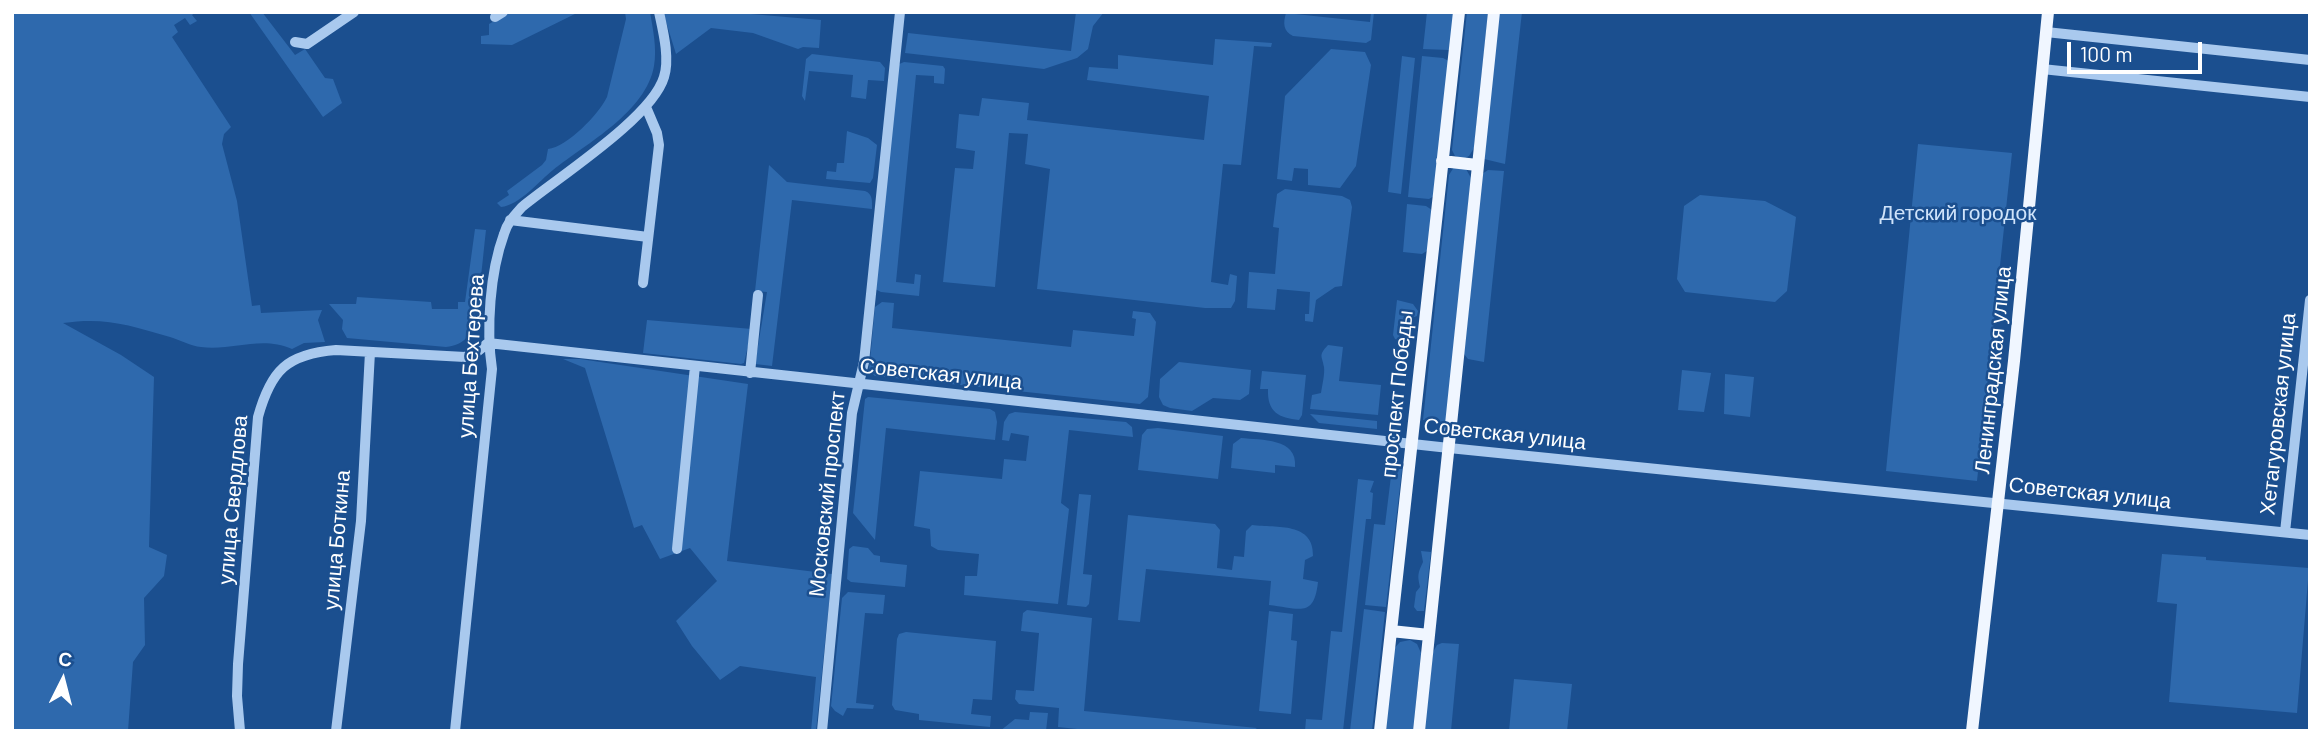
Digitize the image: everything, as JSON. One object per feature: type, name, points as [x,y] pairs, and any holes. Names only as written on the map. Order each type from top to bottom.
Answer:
[{"type":"main road","name":"проспект Победы","points":[[1380,731],[1459,12]]},
{"type":"main road","points":[[1419,731],[1494,12]]},
{"type":"main road","name":"Ленинградская улица","points":[[1972,731],[2015,348],[2048,12]]},
{"type":"main road","points":[[1442,161],[1477,165]]},
{"type":"main road","points":[[1391,631],[1429,635]]},
{"type":"street","points":[[295,42],[307,44],[354,12]]},
{"type":"street","name":"улица Бехтерева","points":[[455,731],[492,369],[488,343],[496,267],[504,233],[510,220],[541,192],[646,107],[664,77],[666,64],[659,12]]},
{"type":"street","name":"Московский проспект","points":[[822,731],[851,421],[864,362],[900,12]]},
{"type":"street","points":[[2046,32],[2310,60]]},
{"type":"street","points":[[2042,69],[2310,97]]},
{"type":"street","points":[[643,283],[659,145],[646,107]]},
{"type":"street","points":[[510,220],[649,237]]},
{"type":"street","points":[[750,373],[758,295]]},
{"type":"street","name":"Хетагуровская улица","points":[[2285,532],[2310,300]]},
{"type":"street","name":"Советская улица","points":[[488,343],[1449,448],[2310,535]]},
{"type":"street","name":"улица Свердлова","points":[[240,731],[238,664],[258,416],[265,392],[274,375],[290,360],[306,354],[336,350],[465,357],[488,343]]},
{"type":"street","name":"улица Боткина","points":[[335,731],[361,521],[370,352]]},
{"type":"street","points":[[677,549],[695,366]]},
{"type":"green space","points":[[12,12],[196,12],[192,15],[197,21],[190,25],[185,18],[174,25],[178,32],[172,37],[231,127],[224,134],[222,144],[237,201],[252,306],[260,305],[261,313],[322,310],[318,320],[325,342],[304,343],[292,349],[269,343],[201,347],[117,323],[63,323],[154,377],[149,547],[167,555],[164,576],[144,598],[145,645],[133,662],[128,731],[12,731]]},
{"type":"green space","points":[[249,12],[262,12],[295,55],[305,49],[325,78],[333,79],[342,103],[323,117]]},
{"type":"green space","points":[[510,12],[579,12],[512,45],[481,44],[481,36],[489,35],[489,24]]},
{"type":"green space","points":[[625,12],[650,12],[655,59],[649,83],[640,98],[613,125],[522,197],[501,207],[497,203],[509,195],[507,191],[542,165],[548,149],[573,136],[603,104],[626,19]]},
{"type":"green space","points":[[663,12],[728,12],[821,20],[819,48],[798,49],[753,33],[711,28],[676,54]]},
{"type":"green space","points":[[1076,12],[1104,12],[1093,26],[1088,49],[1077,58],[1044,69],[905,53],[908,33],[1071,51]]},
{"type":"green space","points":[[1371,12],[1374,12],[1371,40],[1366,43],[1293,36],[1287,32],[1284,20],[1286,13],[1370,22]]},
{"type":"green space","points":[[1427,12],[1457,12],[1449,50],[1423,49]]},
{"type":"green space","points":[[1467,12],[1488,12],[1474,148],[1469,156],[1463,159],[1455,156],[1452,150]]},
{"type":"green space","points":[[1499,12],[1522,12],[1505,164],[1484,159]]},
{"type":"green space","points":[[1215,39],[1272,43],[1271,47],[1254,46],[1241,165],[1223,164],[1211,282],[1228,285],[1230,274],[1237,276],[1235,301],[1231,308],[1205,308],[1037,289],[1050,169],[1025,164],[1028,134],[1009,133],[995,287],[943,282],[955,168],[973,169],[975,151],[956,148],[959,114],[979,116],[982,98],[1029,103],[1027,120],[1204,140],[1209,96],[1087,80],[1089,67],[1118,69],[1118,55],[1213,65]]},
{"type":"green space","points":[[1331,49],[1365,52],[1371,65],[1356,166],[1340,188],[1308,185],[1308,169],[1294,168],[1292,181],[1277,179],[1285,96]]},
{"type":"green space","points":[[812,54],[880,62],[885,68],[884,81],[868,80],[866,99],[851,97],[853,75],[809,71],[805,101],[802,96],[806,59]]},
{"type":"green space","points":[[1402,56],[1415,58],[1401,194],[1388,192]]},
{"type":"green space","points":[[1422,56],[1449,61],[1434,196],[1429,199],[1408,197]]},
{"type":"green space","points":[[904,62],[943,66],[945,69],[944,84],[934,83],[934,76],[916,75],[896,282],[914,284],[915,274],[921,275],[919,296],[875,289],[897,65]]},
{"type":"green space","points":[[847,131],[868,138],[877,145],[870,183],[826,179],[827,171],[836,172],[837,163],[844,163]]},
{"type":"green space","name":"Детский городок","points":[[1918,144],[2012,153],[1977,481],[1886,471]]},
{"type":"green space","points":[[769,165],[787,182],[865,191],[871,196],[872,203],[872,209],[792,200],[772,366],[755,364],[767,292],[755,291]]},
{"type":"green space","points":[[1454,167],[1466,169],[1471,178],[1446,423],[1423,420],[1449,175]]},
{"type":"green space","points":[[1488,170],[1504,171],[1484,362],[1468,359],[1464,354],[1482,174]]},
{"type":"green space","points":[[1285,189],[1342,196],[1350,200],[1352,207],[1342,286],[1335,287],[1316,300],[1313,322],[1305,321],[1305,314],[1309,314],[1310,292],[1277,289],[1275,310],[1247,308],[1249,272],[1275,274],[1279,228],[1273,227],[1277,194]]},
{"type":"green space","points":[[1700,195],[1765,201],[1796,217],[1787,291],[1775,302],[1685,292],[1677,279],[1684,206]]},
{"type":"green space","points":[[1407,204],[1426,206],[1432,210],[1430,249],[1422,254],[1403,252]]},
{"type":"green space","points":[[475,229],[486,230],[475,313],[465,340],[446,347],[347,338],[342,329],[343,320],[329,304],[356,304],[357,297],[431,302],[432,309],[458,309],[458,302],[465,302]]},
{"type":"green space","points":[[1397,300],[1413,304],[1418,311],[1417,316],[1409,319],[1406,343],[1395,339],[1393,335]]},
{"type":"green space","points":[[882,302],[894,303],[892,328],[1071,347],[1073,330],[1134,336],[1136,319],[1132,318],[1133,311],[1150,313],[1156,322],[1148,397],[1140,404],[875,376],[869,371],[875,307]]},
{"type":"green space","points":[[647,320],[752,329],[744,363],[643,353]]},
{"type":"green space","points":[[1328,345],[1343,347],[1339,381],[1381,385],[1378,415],[1310,409],[1312,395],[1321,393],[1324,370],[1322,356]]},
{"type":"green space","points":[[563,359],[580,359],[748,384],[727,561],[832,574],[816,731],[811,731],[816,677],[740,666],[720,680],[692,646],[676,621],[717,581],[690,548],[660,559],[642,525],[634,528],[585,368]]},
{"type":"green space","points":[[1179,362],[1251,370],[1249,394],[1240,400],[1213,398],[1192,411],[1163,405],[1159,397],[1160,379]]},
{"type":"green space","points":[[1682,370],[1711,373],[1704,412],[1678,410]]},
{"type":"green space","points":[[1262,371],[1306,375],[1302,415],[1299,420],[1286,418],[1272,408],[1268,389],[1260,389]]},
{"type":"green space","points":[[1725,374],[1754,377],[1750,417],[1724,414]]},
{"type":"green space","points":[[868,397],[990,409],[995,412],[997,422],[995,440],[886,428],[875,540],[853,513],[865,399]]},
{"type":"green space","points":[[1015,412],[1126,422],[1132,427],[1133,437],[1069,430],[1061,503],[1069,509],[1058,604],[964,595],[965,576],[977,576],[979,554],[938,550],[931,546],[930,529],[914,526],[920,471],[1002,479],[1004,459],[1026,461],[1029,436],[1011,433],[1009,441],[1002,440],[1004,422],[1009,414]]},
{"type":"green space","points":[[1310,414],[1377,421],[1377,429],[1319,423]]},
{"type":"green space","points":[[1147,429],[1223,436],[1218,479],[1138,470],[1142,435]]},
{"type":"green space","points":[[1241,438],[1268,440],[1285,446],[1291,451],[1295,467],[1275,465],[1275,473],[1231,468],[1233,444]]},
{"type":"green space","points":[[1392,468],[1402,469],[1386,607],[1365,605],[1374,524],[1385,525]]},
{"type":"green space","points":[[1358,479],[1374,481],[1370,492],[1373,493],[1371,519],[1366,519],[1343,731],[1305,731],[1306,719],[1322,720],[1331,631],[1342,632]]},
{"type":"green space","points":[[1079,494],[1091,495],[1083,574],[1092,575],[1089,604],[1086,607],[1067,605]]},
{"type":"green space","points":[[1128,515],[1215,524],[1220,530],[1217,568],[1232,570],[1234,556],[1244,557],[1246,531],[1252,525],[1283,527],[1301,532],[1312,545],[1313,556],[1305,560],[1303,579],[1318,582],[1313,602],[1297,609],[1269,605],[1271,581],[1146,569],[1140,622],[1118,620]]},
{"type":"green space","points":[[853,546],[868,548],[874,555],[880,556],[880,562],[907,565],[905,587],[851,582],[847,579],[849,549]]},
{"type":"green space","points":[[1421,551],[1431,552],[1424,611],[1417,611],[1414,607],[1416,592],[1420,587],[1418,574],[1423,562]]},
{"type":"green space","points":[[2162,554],[2309,568],[2297,713],[2169,702],[2177,604],[2157,602]]},
{"type":"green space","points":[[848,592],[885,595],[883,614],[865,613],[856,703],[874,705],[873,709],[847,708],[843,716],[831,706],[842,598]]},
{"type":"green space","points":[[1364,609],[1385,612],[1372,731],[1350,731]]},
{"type":"green space","points":[[1027,610],[1092,618],[1084,711],[1257,728],[1252,731],[1096,731],[1058,727],[1059,708],[1019,704],[1015,699],[1016,690],[1034,691],[1039,633],[1021,631],[1023,613]]},
{"type":"green space","points":[[1269,611],[1293,614],[1291,640],[1297,641],[1291,714],[1259,711]]},
{"type":"green space","points":[[906,632],[996,641],[992,700],[973,699],[971,714],[991,716],[990,727],[919,720],[919,714],[895,710],[892,705],[897,639],[899,634]]},
{"type":"green space","points":[[1410,640],[1417,644],[1421,653],[1413,731],[1383,731],[1392,651],[1400,642]]},
{"type":"green space","points":[[1459,644],[1451,731],[1424,731],[1433,652],[1437,645]]},
{"type":"green space","points":[[1514,679],[1572,684],[1567,731],[1509,731]]},
{"type":"green space","points":[[1030,712],[1048,713],[1046,731],[1000,731],[1015,719],[1029,720]]}]
